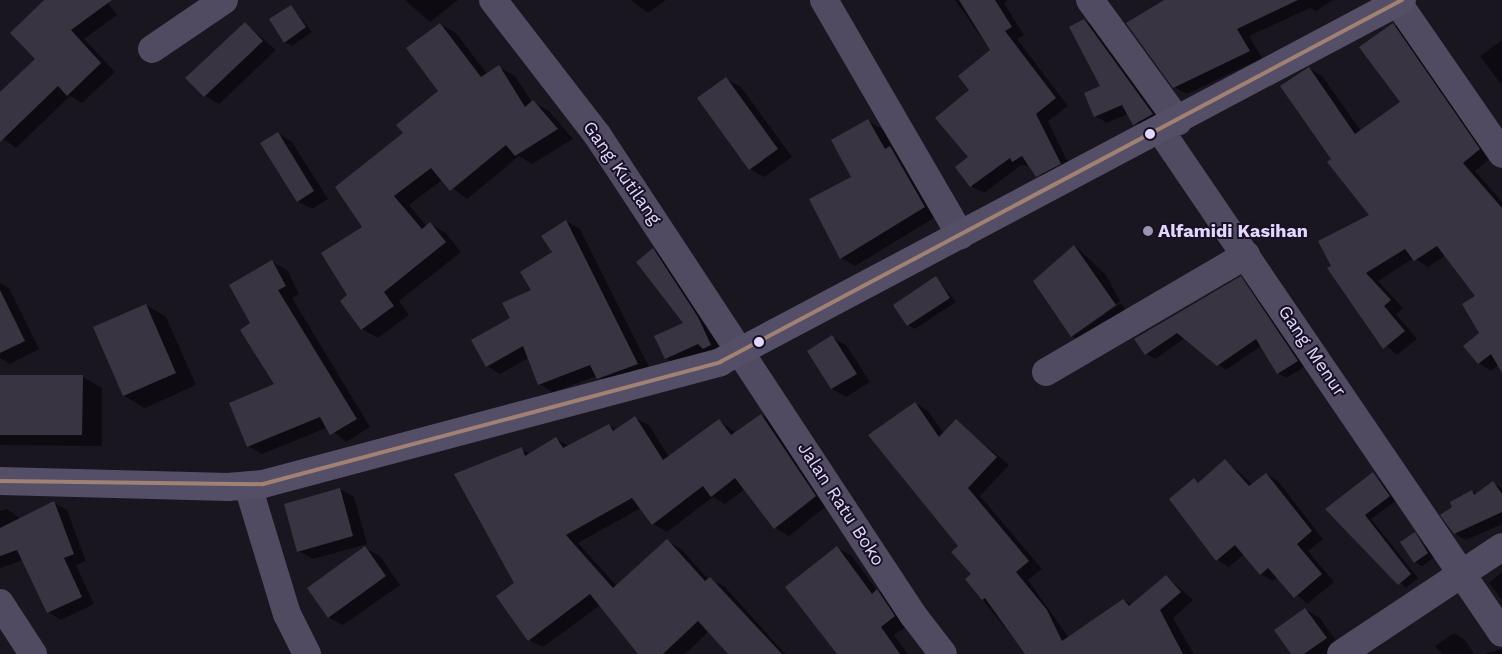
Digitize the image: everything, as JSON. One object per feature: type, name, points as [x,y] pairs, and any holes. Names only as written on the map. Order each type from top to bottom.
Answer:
[{"type":"main road","points":[[0,481],[248,486],[632,388],[743,351],[1400,2]]},
{"type":"street","points":[[152,49],[224,0]]},
{"type":"street","name":"Gang Kutilang","points":[[493,0],[598,136],[743,351]]},
{"type":"street","points":[[824,0],[960,235]]},
{"type":"street","name":"Gang Menur","points":[[1090,0],[1246,254],[1464,572],[1502,633]]},
{"type":"street","points":[[1400,2],[1502,154]]},
{"type":"street","points":[[1046,372],[1246,254]]},
{"type":"street","name":"Jalan Ratu Boko","points":[[743,351],[913,615],[943,654]]},
{"type":"street","points":[[248,486],[287,614],[307,654]]},
{"type":"street","points":[[1340,654],[1370,646],[1464,572],[1502,547]]},
{"type":"street","points":[[0,603],[33,654]]},
{"type":"building","points":[[44,0],[112,0],[71,30],[101,63],[67,96],[58,86],[0,142],[0,92],[35,59],[10,33]]},
{"type":"building","points":[[959,0],[995,0],[1012,27],[1005,31],[1056,98],[1036,114],[1061,164],[1036,177],[1022,156],[1012,162],[1010,158],[970,187],[955,167],[968,157],[935,118],[969,90],[958,76],[990,50]]},
{"type":"building","points":[[1164,0],[1298,0],[1237,29],[1250,51],[1173,88],[1126,23]]},
{"type":"building","points":[[291,5],[306,27],[284,43],[269,19]]},
{"type":"building","points":[[1084,19],[1153,114],[1133,125],[1122,105],[1094,117],[1084,93],[1100,86],[1069,27]]},
{"type":"building","points":[[245,22],[263,41],[204,97],[185,78]]},
{"type":"building","points":[[440,23],[481,77],[499,65],[525,107],[533,100],[558,129],[515,156],[506,145],[450,191],[431,168],[394,196],[422,229],[430,222],[446,242],[384,292],[394,306],[361,330],[340,301],[347,295],[321,253],[362,227],[335,187],[403,133],[396,125],[438,91],[406,48]]},
{"type":"building","points":[[1393,23],[1480,149],[1463,163],[1502,208],[1502,373],[1491,354],[1478,364],[1463,346],[1479,333],[1462,304],[1475,296],[1437,246],[1414,261],[1405,249],[1366,273],[1391,300],[1384,306],[1405,331],[1383,349],[1327,268],[1331,266],[1318,241],[1369,215],[1327,162],[1331,159],[1280,86],[1309,67],[1355,134],[1400,102],[1359,47]]},
{"type":"building","points":[[726,77],[778,149],[749,170],[697,98]]},
{"type":"building","points":[[868,119],[885,149],[890,146],[925,207],[840,259],[809,199],[851,177],[831,140]]},
{"type":"building","points":[[278,132],[314,191],[297,202],[260,143]]},
{"type":"building","points":[[566,220],[638,364],[597,379],[590,365],[538,385],[523,346],[486,367],[471,340],[510,318],[502,303],[531,290],[520,272],[552,252],[541,236]]},
{"type":"building","points":[[1074,245],[1116,305],[1071,337],[1033,281]]},
{"type":"building","points":[[653,248],[698,317],[711,345],[703,349],[698,344],[665,359],[654,336],[683,323],[636,262]]},
{"type":"building","points":[[272,260],[286,286],[278,290],[357,419],[330,435],[320,417],[247,447],[229,403],[274,384],[240,330],[250,323],[229,285]]},
{"type":"building","points":[[936,276],[950,298],[907,326],[893,305]]},
{"type":"building","points":[[1241,276],[1298,361],[1277,374],[1256,339],[1217,366],[1177,333],[1145,355],[1134,339]]},
{"type":"building","points":[[0,290],[25,341],[0,353]]},
{"type":"building","points":[[146,304],[176,373],[123,396],[93,327]]},
{"type":"building","points":[[832,335],[857,374],[831,389],[807,351]]},
{"type":"building","points":[[0,375],[83,375],[82,435],[0,435]]},
{"type":"building","points":[[915,402],[939,437],[956,419],[997,457],[968,488],[1029,561],[1016,572],[1047,610],[1062,641],[1123,599],[1129,606],[1166,575],[1181,592],[1160,610],[1183,654],[1025,654],[985,598],[982,600],[965,579],[971,574],[951,552],[958,546],[868,435]]},
{"type":"building","points":[[761,414],[816,496],[774,529],[735,478],[711,497],[703,486],[652,525],[632,498],[566,535],[613,588],[667,539],[705,581],[710,577],[782,654],[728,654],[698,621],[663,654],[638,654],[590,594],[528,641],[496,596],[514,583],[454,474],[522,447],[525,456],[556,437],[563,448],[609,424],[613,431],[635,416],[663,460],[719,419],[731,435]]},
{"type":"building","points":[[1225,459],[1249,486],[1266,473],[1312,531],[1297,544],[1322,574],[1294,598],[1268,568],[1260,575],[1235,545],[1216,561],[1169,499],[1194,478],[1198,483]]},
{"type":"building","points":[[1373,472],[1390,496],[1365,515],[1411,574],[1398,585],[1325,509]]},
{"type":"building","points":[[1493,481],[1502,494],[1502,512],[1454,534],[1440,515],[1452,507],[1450,502],[1472,490],[1474,495]]},
{"type":"building","points":[[340,488],[353,536],[297,552],[284,504]]},
{"type":"building","points":[[54,501],[74,554],[64,558],[82,597],[47,613],[17,550],[0,556],[0,528]]},
{"type":"building","points":[[1415,532],[1428,553],[1414,563],[1400,542]]},
{"type":"building","points":[[365,546],[386,576],[328,618],[307,588]]},
{"type":"building","points":[[837,546],[872,594],[877,589],[895,616],[881,627],[900,654],[837,654],[785,587]]},
{"type":"building","points":[[1305,608],[1327,638],[1304,654],[1291,654],[1274,630]]},
{"type":"transit line","points":[[0,481],[263,484],[720,362],[1402,0]]},
{"type":"place","name":"Alfamidi Kasihan","points":[[1148,231]]}]
